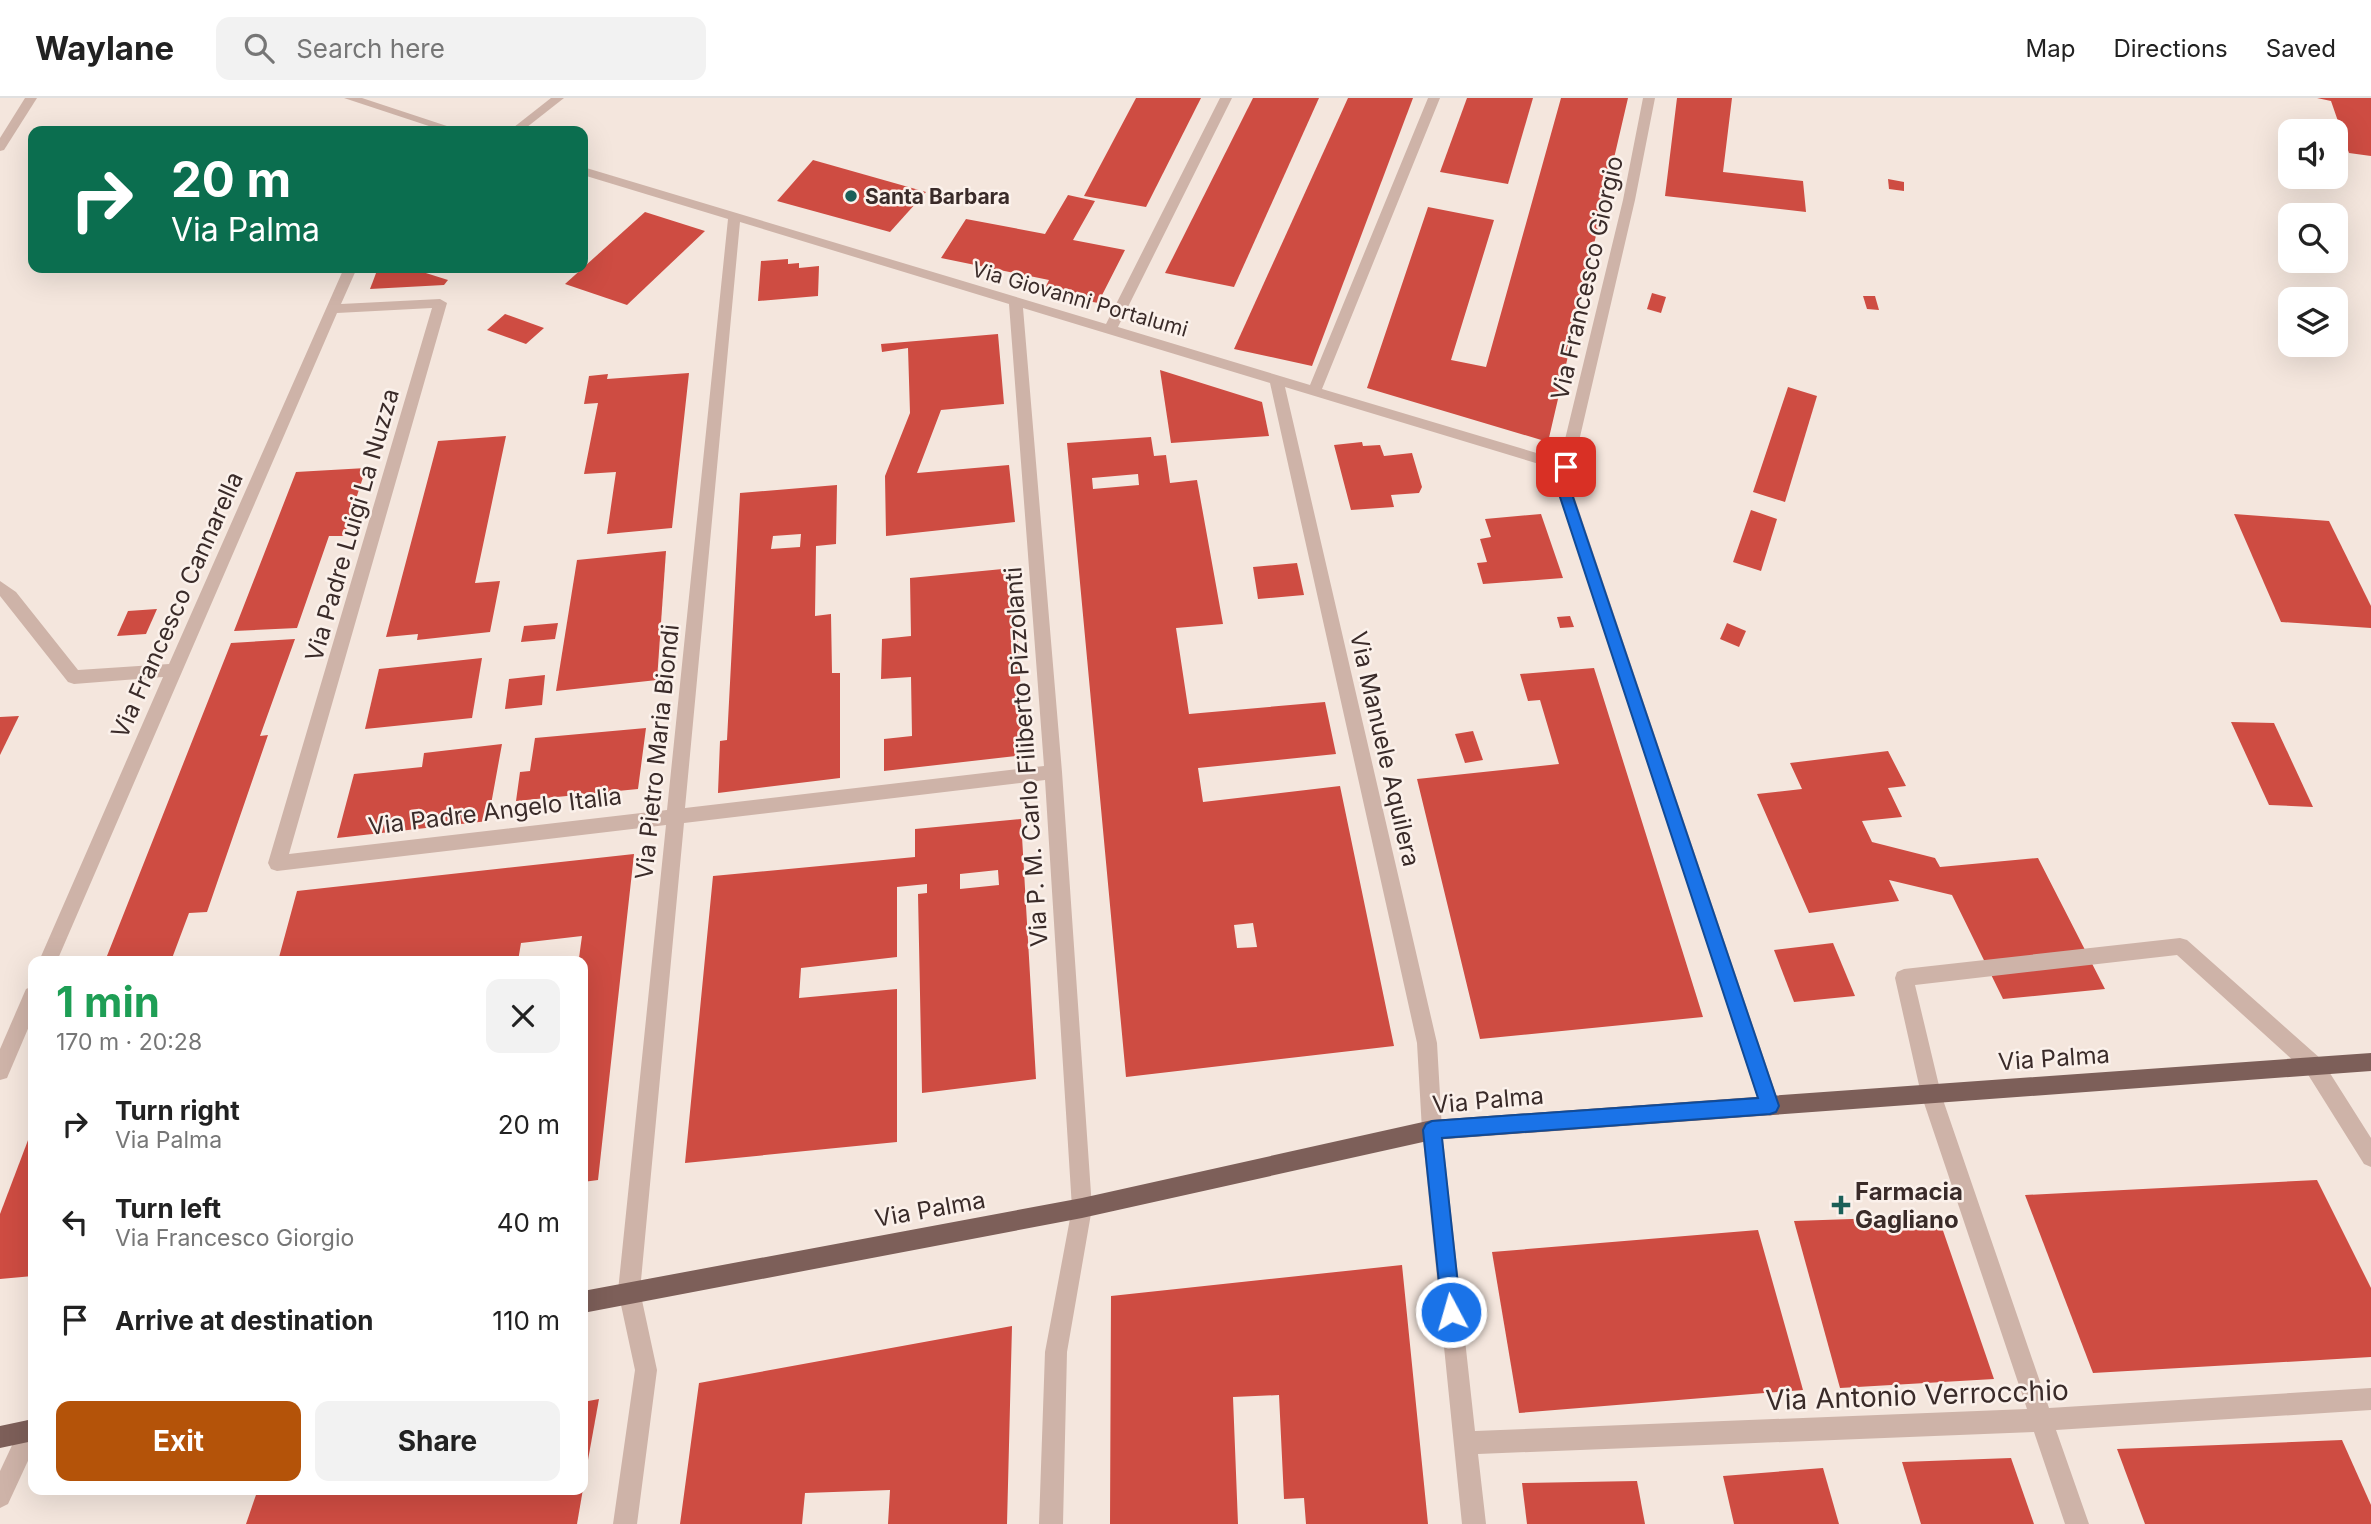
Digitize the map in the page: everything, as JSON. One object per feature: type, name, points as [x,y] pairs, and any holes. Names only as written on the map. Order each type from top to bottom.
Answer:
[{"type":"main road","name":"Via Palma","points":[[588,1301],[1082,1208],[1432,1130],[2371,1062]]},
{"type":"main road","points":[[0,1437],[28,1431]]},
{"type":"street","points":[[0,147],[31,98]]},
{"type":"street","points":[[350,98],[440,126]]},
{"type":"street","points":[[522,126],[558,98]]},
{"type":"street","points":[[1111,328],[1226,98]]},
{"type":"street","points":[[1314,392],[1434,98]]},
{"type":"street","name":"Via Francesco Giorgio","points":[[1650,98],[1629,200],[1566,467],[1566,494],[1770,1106]]},
{"type":"street","points":[[410,126],[414,118]]},
{"type":"street","name":"Via Giovanni Portalumi","points":[[588,173],[734,219],[1016,303],[1111,328],[1566,467]]},
{"type":"street","name":"Via Pietro Maria Biondi","points":[[625,1524],[646,1370],[629,1291],[734,219]]},
{"type":"street","name":"Via Francesco Cannarella","points":[[50,956],[349,273]]},
{"type":"street","name":"Via Padre Luigi La Nuzza","points":[[278,863],[440,303],[333,309]]},
{"type":"street","name":"Via P. M. Carlo Filiberto Pizzolanti","points":[[1016,303],[1053,772],[1082,1208],[1056,1352],[1051,1524]]},
{"type":"street","name":"Via Manuele Aquilera","points":[[1276,380],[1427,1043],[1432,1130],[1474,1524]]},
{"type":"street","points":[[0,587],[74,677],[175,670]]},
{"type":"street","name":"Via Padre Angelo Italia","points":[[278,863],[675,814],[1053,772]]},
{"type":"street","points":[[2077,1524],[1931,1094],[1904,978],[2180,947],[2314,1066],[2371,1157]]},
{"type":"street","points":[[0,1071],[28,1007]]},
{"type":"street","name":"Via Antonio Verrocchio","points":[[1465,1443],[2042,1420],[2371,1399]]},
{"type":"street","points":[[0,1496],[28,1438]]},
{"type":"building","points":[[1136,98],[1201,98],[1146,207],[1084,196]]},
{"type":"building","points":[[1253,98],[1319,98],[1234,287],[1165,273]]},
{"type":"building","points":[[1348,98],[1413,98],[1312,366],[1234,349]]},
{"type":"building","points":[[1467,98],[1533,98],[1508,184],[1440,172]]},
{"type":"building","points":[[1561,98],[1628,98],[1548,442],[1367,388],[1428,207],[1494,220],[1451,360],[1486,367]]},
{"type":"building","points":[[1677,98],[1732,98],[1723,172],[1803,181],[1806,212],[1665,196]]},
{"type":"building","points":[[2317,98],[2371,98],[2371,156],[2349,153],[2348,119],[2337,119],[2331,101]]},
{"type":"building","name":"Santa Barbara","points":[[813,160],[926,192],[890,232],[777,201]]},
{"type":"building","points":[[1888,179],[1904,182],[1904,191],[1889,189]]},
{"type":"building","points":[[1068,195],[1095,201],[1073,240],[1125,250],[1098,303],[1043,292],[1049,280],[941,258],[966,219],[1045,234]]},
{"type":"building","points":[[645,212],[705,231],[627,305],[565,284],[577,273],[588,273],[588,263]]},
{"type":"building","points":[[788,259],[788,264],[799,263],[799,268],[819,266],[818,296],[758,301],[761,261]]},
{"type":"building","points":[[376,273],[426,273],[448,280],[444,285],[370,289]]},
{"type":"building","points":[[1652,293],[1666,297],[1661,313],[1647,309]]},
{"type":"building","points":[[1863,296],[1875,296],[1879,310],[1867,309]]},
{"type":"building","points":[[505,314],[544,328],[526,344],[487,330]]},
{"type":"building","points":[[998,334],[1004,404],[941,410],[917,473],[1009,465],[1015,522],[886,536],[885,476],[910,413],[908,348],[882,352],[881,344]]},
{"type":"building","points":[[1160,370],[1262,402],[1269,436],[1171,443]]},
{"type":"building","points":[[689,373],[672,528],[607,534],[616,472],[584,474],[598,403],[584,404],[589,376],[608,374],[607,379]]},
{"type":"building","points":[[1788,387],[1817,396],[1785,502],[1753,492]]},
{"type":"building","points":[[506,436],[475,583],[500,581],[490,632],[417,640],[418,634],[386,637],[438,441]]},
{"type":"building","points":[[1151,437],[1154,456],[1166,455],[1170,483],[1197,480],[1223,624],[1176,628],[1189,714],[1325,702],[1336,754],[1198,768],[1203,802],[1340,786],[1394,1046],[1126,1077],[1067,443]],"holes":[[[1138,474],[1139,485],[1093,489],[1092,478]],[[1253,923],[1257,947],[1237,948],[1234,925]]]},
{"type":"building","points":[[1362,442],[1363,446],[1380,445],[1384,456],[1412,453],[1422,487],[1419,493],[1391,495],[1394,507],[1351,510],[1334,445]]},
{"type":"building","points":[[366,468],[344,536],[329,536],[297,628],[234,631],[296,472]]},
{"type":"building","points":[[837,485],[836,544],[816,546],[815,616],[831,614],[832,673],[840,673],[840,778],[718,793],[720,741],[727,740],[740,493]],"holes":[[[801,534],[800,547],[771,549],[773,536]]]},
{"type":"building","points":[[1751,510],[1777,519],[1761,571],[1733,562]]},
{"type":"building","points":[[1541,514],[1563,578],[1483,584],[1477,563],[1487,562],[1480,539],[1491,537],[1485,519]]},
{"type":"building","points":[[2234,514],[2329,521],[2371,606],[2371,628],[2281,622]]},
{"type":"building","points":[[666,551],[657,680],[556,691],[577,560]]},
{"type":"building","points":[[1297,563],[1304,595],[1258,599],[1253,567]]},
{"type":"building","points":[[1013,568],[1025,755],[884,771],[884,739],[912,736],[911,677],[881,679],[882,639],[911,636],[910,578]]},
{"type":"building","points":[[157,609],[146,634],[117,636],[128,611]]},
{"type":"building","points":[[1570,616],[1574,627],[1560,628],[1557,617]]},
{"type":"building","points":[[558,623],[555,639],[521,642],[524,626]]},
{"type":"building","points":[[1727,623],[1746,631],[1739,647],[1720,639]]},
{"type":"building","points":[[295,639],[260,736],[268,735],[207,912],[189,913],[173,956],[107,956],[231,643]]},
{"type":"building","points":[[482,658],[472,718],[365,729],[379,669]]},
{"type":"building","points":[[1594,668],[1703,1017],[1480,1039],[1417,779],[1559,764],[1540,700],[1528,701],[1520,674]]},
{"type":"building","points":[[545,675],[542,705],[505,709],[509,679]]},
{"type":"building","points":[[19,716],[0,755],[0,717]]},
{"type":"building","points":[[2231,722],[2274,723],[2313,807],[2269,805]]},
{"type":"building","points":[[646,728],[638,789],[516,801],[520,772],[530,771],[535,738]]},
{"type":"building","points":[[1473,731],[1483,760],[1465,763],[1455,734]]},
{"type":"building","points":[[502,744],[488,821],[337,838],[354,774],[422,767],[424,753]]},
{"type":"building","points":[[1888,751],[1906,786],[1888,788],[1902,817],[1862,821],[1872,842],[1935,858],[1940,867],[2038,858],[2105,989],[2003,999],[1952,895],[1889,880],[1899,901],[1809,913],[1757,794],[1802,789],[1790,763]]},
{"type":"building","points":[[1021,819],[1036,1079],[922,1093],[918,894],[927,893],[927,884],[897,887],[897,957],[801,968],[799,998],[897,989],[897,1142],[685,1163],[713,876],[915,857],[915,829]],"holes":[[[998,870],[999,885],[960,889],[960,874]]]},
{"type":"building","points":[[634,854],[598,1180],[588,1181],[588,956],[579,956],[582,936],[521,943],[519,956],[279,956],[297,891]]},
{"type":"building","points":[[1833,943],[1855,996],[1794,1002],[1774,950]]},
{"type":"building","points":[[28,1140],[28,1276],[0,1279],[0,1214]]},
{"type":"building","points":[[2317,1180],[2371,1288],[2371,1357],[2093,1373],[2025,1195]]},
{"type":"building","points":[[1938,1216],[1994,1379],[1840,1388],[1794,1221]]},
{"type":"building","points":[[1758,1230],[1803,1390],[1519,1413],[1492,1252]]},
{"type":"building","points":[[1402,1265],[1428,1524],[1306,1524],[1304,1498],[1284,1499],[1279,1395],[1233,1397],[1238,1524],[1110,1524],[1111,1296]]},
{"type":"building","points":[[1012,1326],[1007,1524],[888,1524],[890,1490],[805,1493],[802,1524],[680,1524],[699,1383]]},
{"type":"building","points":[[599,1399],[588,1460],[588,1401]]},
{"type":"building","points":[[2342,1440],[2371,1505],[2371,1524],[2145,1524],[2117,1449]]},
{"type":"building","points":[[2011,1458],[2034,1524],[1921,1524],[1902,1462]]},
{"type":"building","points":[[1823,1468],[1839,1524],[1734,1524],[1723,1476]]},
{"type":"building","points":[[1637,1481],[1645,1524],[1527,1524],[1522,1483]]},
{"type":"building","points":[[256,1495],[582,1495],[577,1524],[246,1524]]},
{"type":"place","name":"Santa Barbara","points":[[851,196]]},
{"type":"place","name":"Farmacia Gagliano","points":[[1841,1205]]},
{"type":"route","points":[[1451,1312],[1432,1130],[1770,1106],[1566,494],[1566,467]]}]
